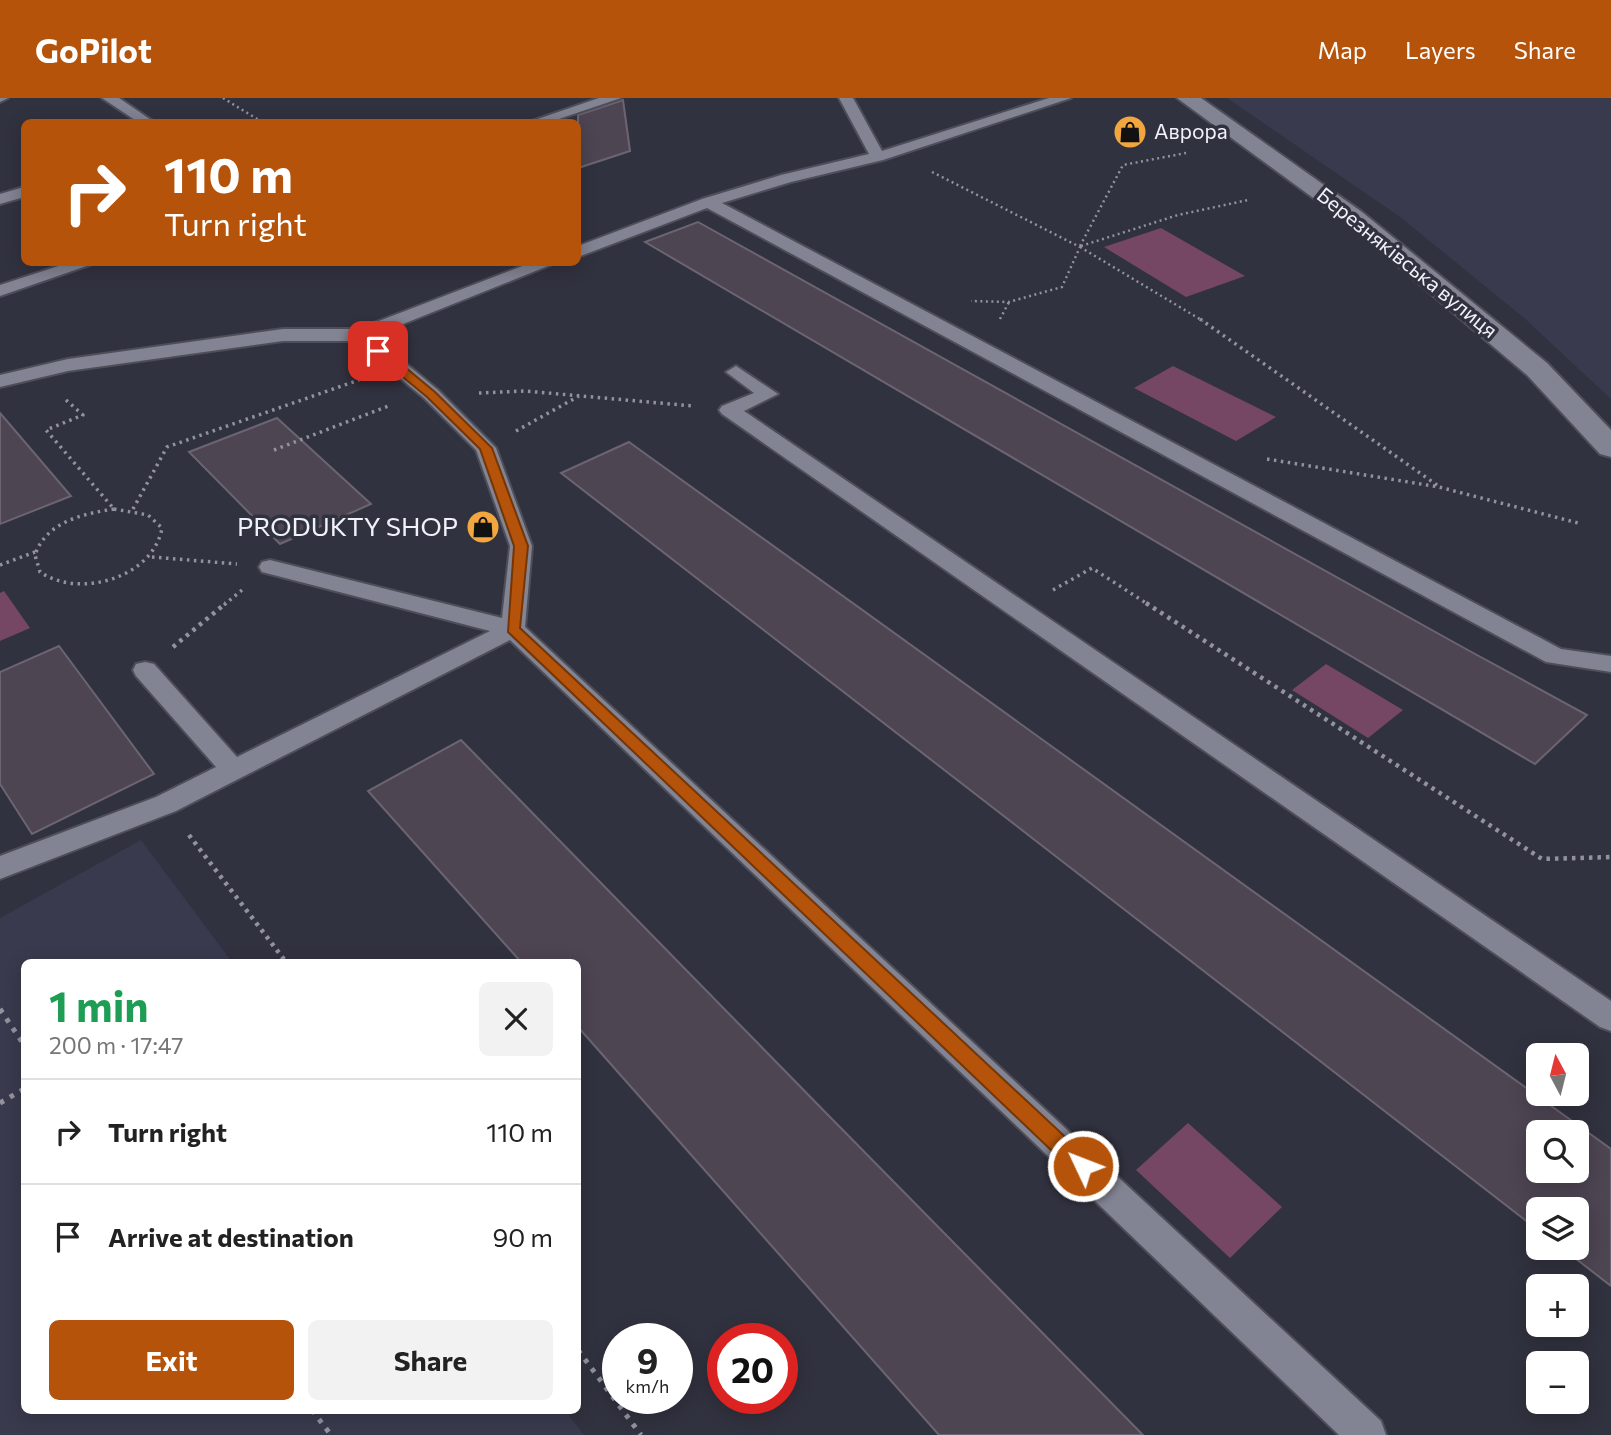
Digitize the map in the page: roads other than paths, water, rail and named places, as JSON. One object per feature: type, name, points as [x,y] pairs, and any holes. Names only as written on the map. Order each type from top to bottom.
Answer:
[{"type":"street","name":"Березняківська вулиця","points":[[1187,98],[1354,216],[1537,369],[1611,448]]},
{"type":"lane","points":[[109,98],[142,119]]},
{"type":"lane","points":[[546,119],[614,98]]},
{"type":"lane","points":[[846,98],[885,155]]},
{"type":"lane","points":[[581,251],[708,202],[787,178],[885,155],[1064,98]]},
{"type":"lane","points":[[555,102],[572,111]]},
{"type":"lane","points":[[0,199],[21,193]]},
{"type":"lane","points":[[708,202],[1555,656],[1611,664]]},
{"type":"lane","points":[[0,291],[78,266]]},
{"type":"lane","points":[[0,381],[82,363],[283,335],[360,335],[540,266]]},
{"type":"lane","points":[[360,335],[429,393],[486,448],[521,546],[513,629]]},
{"type":"lane","points":[[736,372],[768,394],[729,410],[1611,1018]]},
{"type":"lane","points":[[270,567],[513,629],[1367,1435]]},
{"type":"lane","points":[[0,868],[166,804],[513,629]]},
{"type":"lane","points":[[145,670],[233,770]]},
{"type":"place","name":"Аврора","points":[[1130,132]]},
{"type":"place","name":"PRODUKTY SHOP","points":[[483,527]]}]
